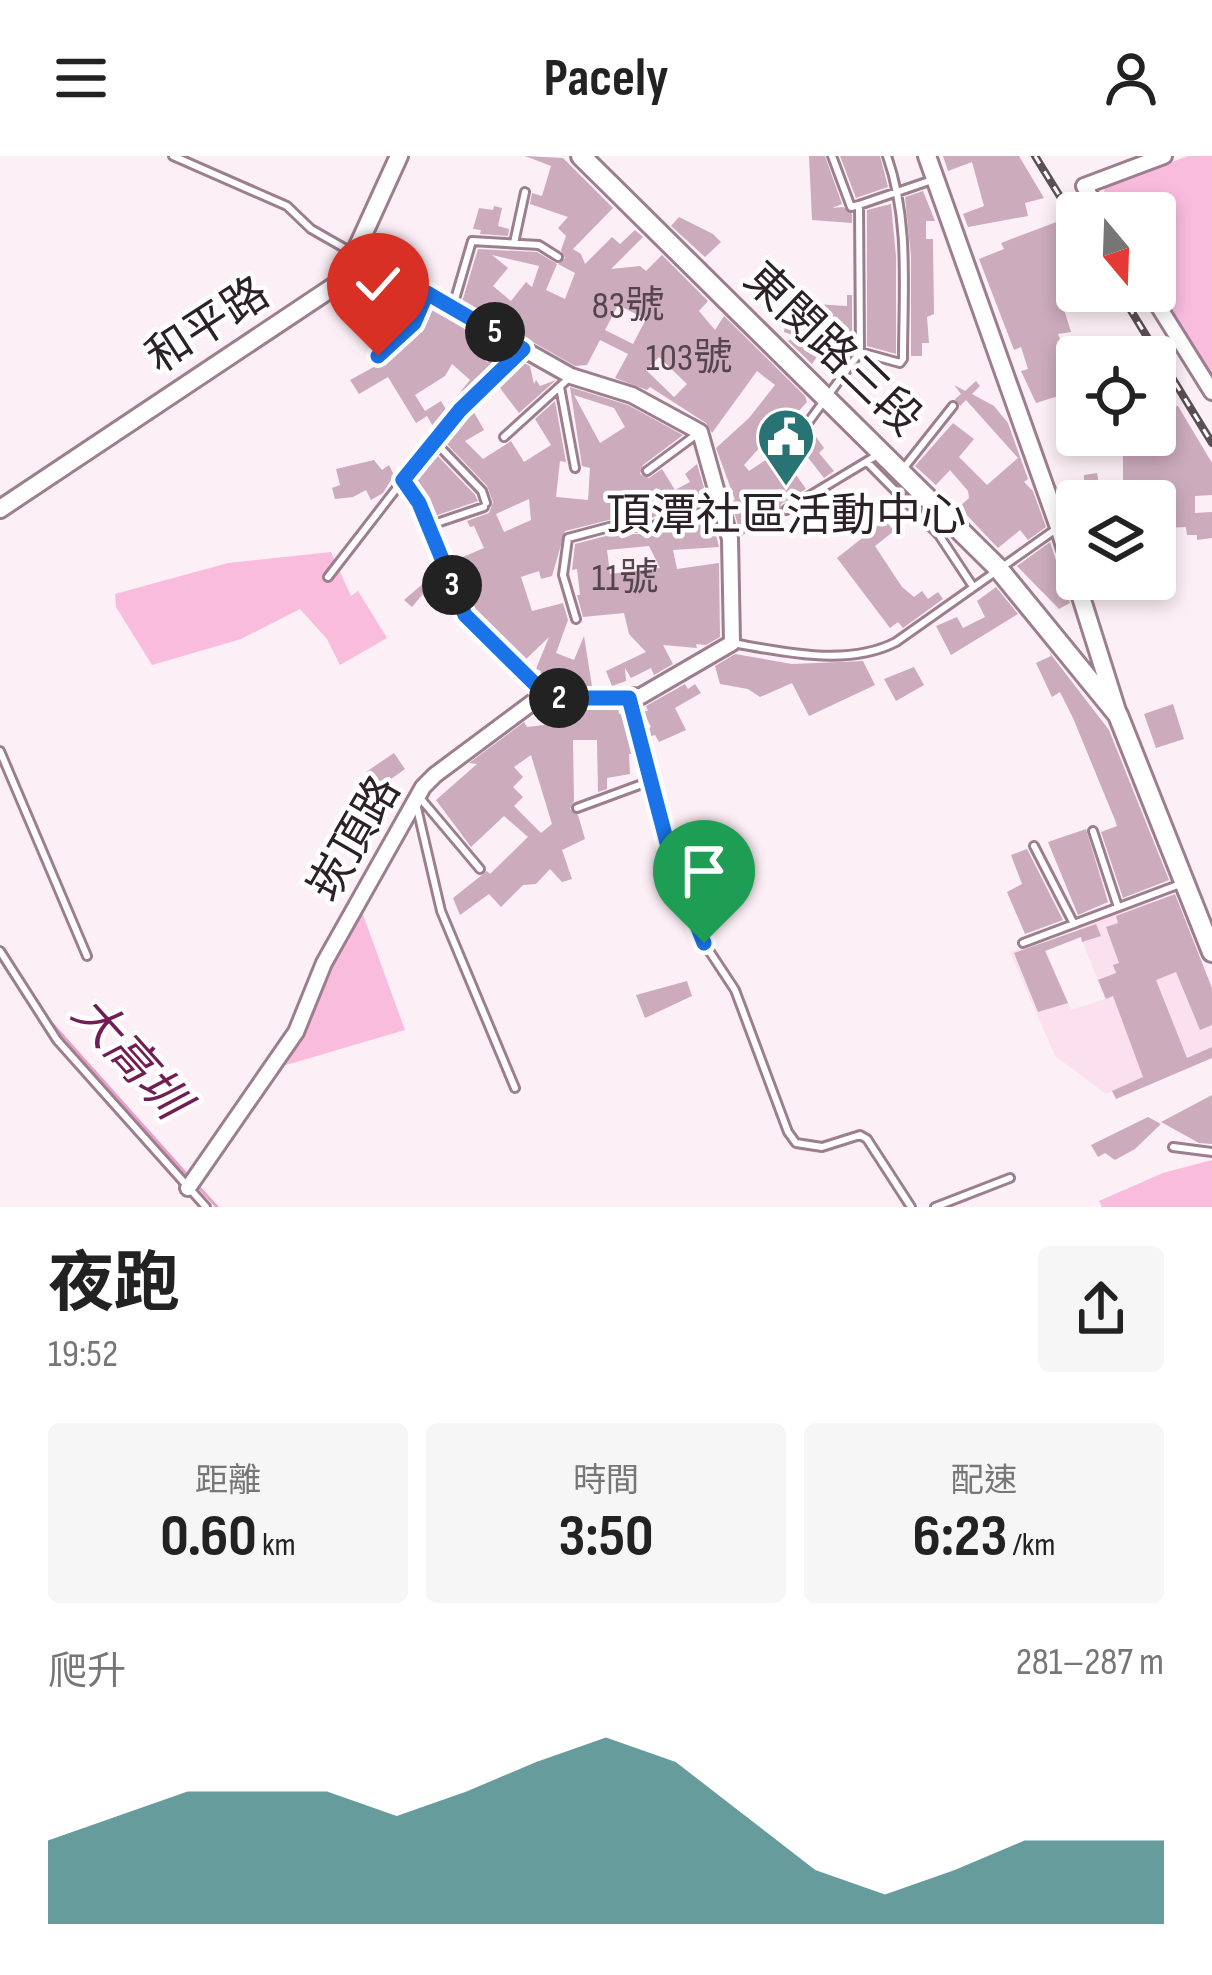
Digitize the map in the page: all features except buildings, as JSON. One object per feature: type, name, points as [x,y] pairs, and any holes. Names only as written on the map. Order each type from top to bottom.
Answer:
[{"type":"main road","name":"東閔路三段","points":[[580,156],[825,395],[875,457],[901,471],[997,566],[1118,715],[1212,952]]},
{"type":"street","name":"和平路","points":[[0,508],[342,281],[400,156]]},
{"type":"street","points":[[927,156],[1056,519]]},
{"type":"street","points":[[1088,192],[1084,186],[1164,156]]},
{"type":"street","points":[[356,255],[523,349],[565,382],[632,395],[700,432],[730,539],[732,643],[641,696],[544,698]]},
{"type":"street","points":[[1163,312],[1212,392]]},
{"type":"street","points":[[1082,600],[1118,715]]},
{"type":"street","name":"崁頂路","points":[[188,1188],[296,1032],[324,964],[435,775],[526,705],[544,698]]},
{"type":"lane","points":[[173,156],[287,206],[311,229],[356,255]]},
{"type":"lane","points":[[832,156],[851,207],[935,179]]},
{"type":"lane","points":[[860,352],[903,359],[899,191],[886,156]]},
{"type":"lane","points":[[514,243],[525,192]]},
{"type":"lane","points":[[787,434],[807,424],[860,352],[859,205]]},
{"type":"lane","points":[[453,307],[472,241],[539,245],[558,257]]},
{"type":"lane","points":[[378,356],[414,323],[427,293]]},
{"type":"lane","points":[[328,578],[433,441],[523,349]]},
{"type":"lane","points":[[504,437],[565,382]]},
{"type":"lane","points":[[565,382],[575,468]]},
{"type":"lane","points":[[901,471],[953,406]]},
{"type":"lane","points":[[647,471],[700,432]]},
{"type":"lane","points":[[428,526],[485,505],[482,491],[433,441]]},
{"type":"lane","points":[[787,510],[875,457],[972,585]]},
{"type":"lane","points":[[403,480],[465,615],[544,698]]},
{"type":"lane","points":[[576,619],[563,575],[568,538],[613,526],[652,527],[715,494]]},
{"type":"lane","points":[[732,643],[772,650],[871,653],[896,641],[1056,529]]},
{"type":"lane","points":[[629,698],[686,903],[704,943],[735,990],[788,1132],[796,1143],[822,1147],[860,1136],[867,1139],[911,1207]]},
{"type":"lane","points":[[0,751],[87,956]]},
{"type":"lane","points":[[577,808],[653,780]]},
{"type":"lane","points":[[417,801],[480,869]]},
{"type":"lane","points":[[417,801],[441,911],[514,1088]]},
{"type":"lane","points":[[1094,831],[1118,908]]},
{"type":"lane","points":[[1034,846],[1073,924]]},
{"type":"lane","points":[[1024,943],[1186,882]]},
{"type":"lane","points":[[0,951],[58,1040],[206,1207]]},
{"type":"lane","points":[[1173,1147],[1212,1152]]},
{"type":"lane","points":[[935,1207],[1010,1178]]},
{"type":"shaded area","points":[[1188,156],[1212,156],[1212,379],[1170,312],[1176,312],[1176,192],[1104,192],[1105,187]]},
{"type":"shaded area","points":[[331,552],[351,596],[358,591],[387,638],[340,665],[327,639],[300,609],[241,639],[152,665],[116,607],[115,594],[228,563]]},
{"type":"shaded area","points":[[1149,900],[1200,1029],[1212,1025],[1212,1047],[1106,1094],[1055,1056],[1010,952],[1042,941],[1071,1010],[1105,999],[1077,927]]},
{"type":"shaded area","points":[[362,912],[405,1030],[286,1065],[322,975]]},
{"type":"shaded area","points":[[1212,1160],[1212,1207],[1102,1207],[1099,1201],[1163,1173]]},
{"type":"waterway","name":"大高圳","points":[[24,983],[46,1017],[188,1176]]},
{"type":"waterway","name":"大高圳","points":[[195,1183],[217,1207]]},
{"type":"railway","points":[[1035,156],[1057,192]]},
{"type":"railway","points":[[1132,312],[1212,443]]},
{"type":"place","name":"頂潭社區活動中心","points":[[786,488]]},
{"type":"route","points":[[378,356],[414,323],[427,293],[523,349],[460,410],[403,480],[419,503],[465,615],[544,698],[629,698],[672,862],[704,943]]}]
